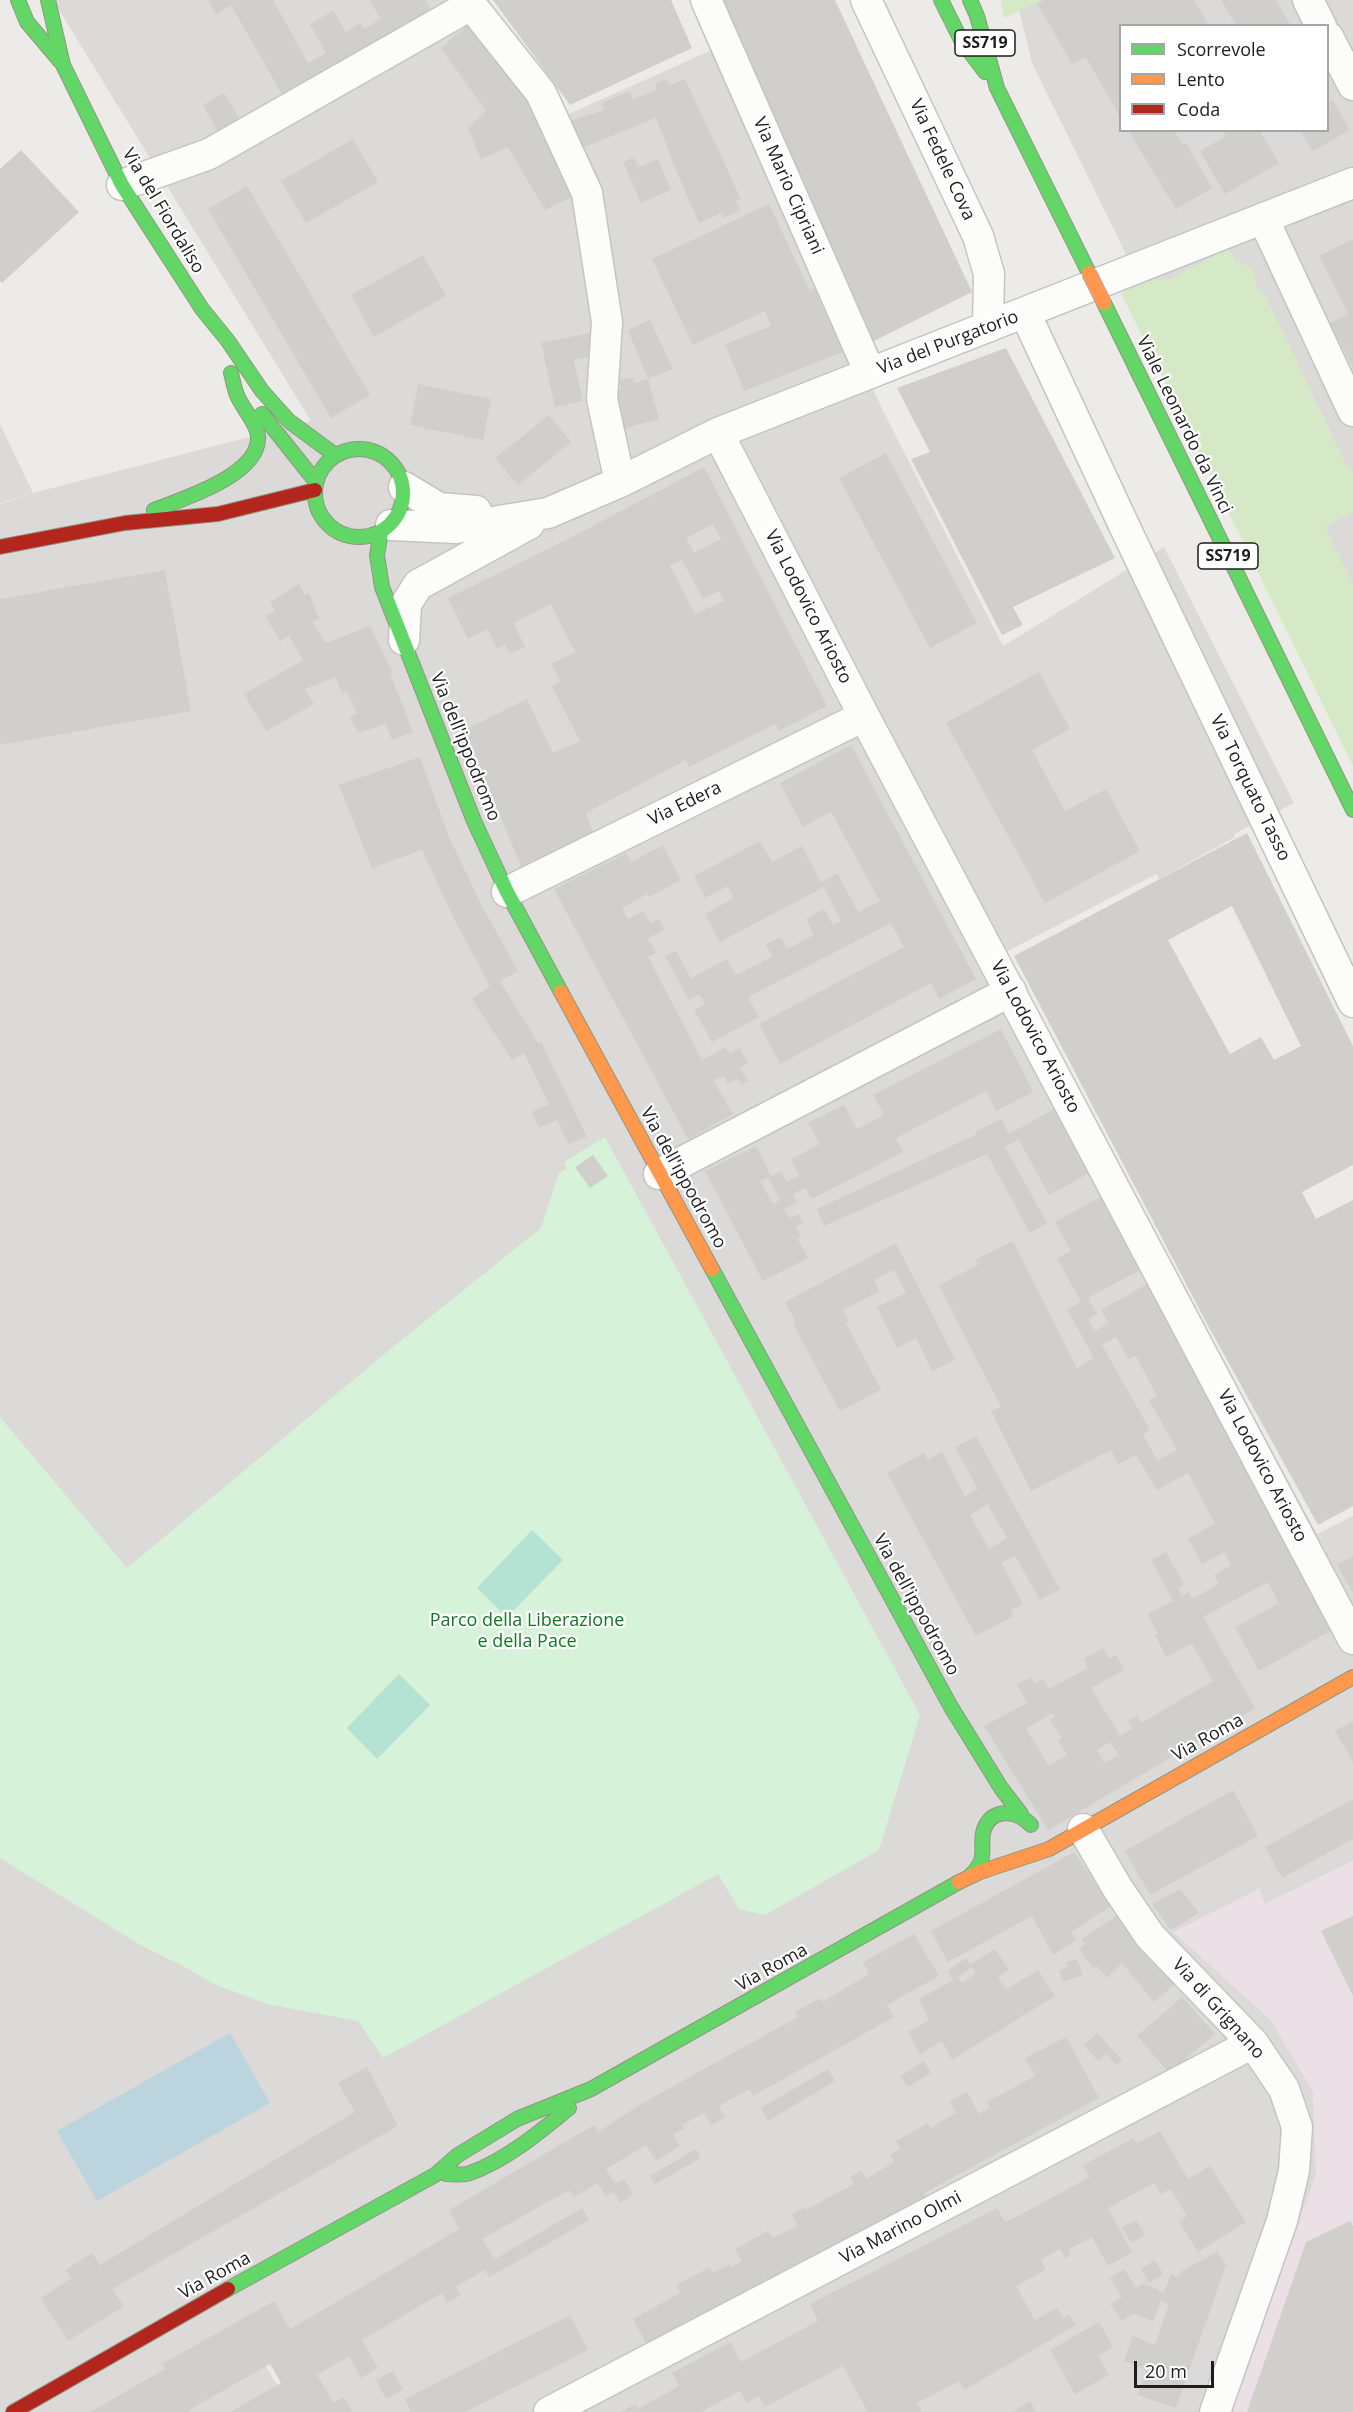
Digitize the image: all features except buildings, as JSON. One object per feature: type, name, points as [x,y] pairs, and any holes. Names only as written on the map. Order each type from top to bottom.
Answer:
[{"type":"main road","points":[[18,0],[27,22],[63,65]]},
{"type":"main road","points":[[48,0],[63,65]]},
{"type":"main road","name":"Viale Leonardo da Vinci","points":[[970,0],[977,16],[997,88]]},
{"type":"main road","points":[[975,0],[977,16]]},
{"type":"main road","name":"Viale Leonardo da Vinci","points":[[936,5],[997,88],[1353,810]]},
{"type":"main road","name":"Via del Fiordaliso","points":[[63,65],[122,185],[202,309],[277,408],[298,428],[335,455]]},
{"type":"main road","name":"Via del Fiordaliso","points":[[202,309],[231,373],[315,486]]},
{"type":"main road","points":[[125,523],[226,478],[252,458],[259,443],[258,435],[237,395],[231,373]]},
{"type":"main road","name":"Via del Purgatorio","points":[[335,455],[360,448],[384,456],[394,464],[404,487]]},
{"type":"main road","points":[[218,514],[315,486],[320,471],[335,455]]},
{"type":"main road","name":"Via del Purgatorio","points":[[315,486],[317,519],[343,535],[369,537],[386,529]]},
{"type":"main road","points":[[386,529],[399,514],[404,487]]},
{"type":"main road","points":[[0,547],[125,523],[218,514],[265,516]]},
{"type":"main road","name":"Via dell'ippodromo","points":[[386,529],[377,555],[380,577],[474,821],[507,892],[951,1707],[1001,1788],[1021,1815]]},
{"type":"main road","name":"Via Roma","points":[[13,2412],[182,2315],[435,2175],[458,2155],[517,2119],[591,2089],[970,1876],[1049,1849],[1353,1677]]},
{"type":"main road","points":[[970,1876],[980,1865],[984,1846],[983,1830],[991,1818],[1006,1812],[1021,1815],[1031,1825],[1037,1845],[1049,1849]]},
{"type":"main road","points":[[1025,1857],[1033,1846],[1034,1840]]},
{"type":"main road","points":[[984,1846],[990,1856],[1007,1863]]},
{"type":"main road","name":"Via Roma","points":[[435,2175],[468,2174],[504,2155],[530,2140],[591,2089]]},
{"type":"street","name":"Via Mario Cipriani","points":[[706,0],[870,373]]},
{"type":"street","name":"Via Fedele Cova","points":[[866,0],[978,236],[989,274],[988,327]]},
{"type":"street","points":[[1308,0],[1320,24]]},
{"type":"street","points":[[122,185],[209,154],[462,10],[476,11],[540,93],[586,193],[607,322],[602,399],[620,482]]},
{"type":"street","points":[[1329,39],[1353,85]]},
{"type":"street","name":"Via del Purgatorio","points":[[386,529],[456,528],[548,513],[620,482],[718,433],[1353,183]]},
{"type":"street","points":[[1263,218],[1353,411]]},
{"type":"street","name":"Via Torquato Tasso","points":[[1025,313],[1147,575],[1353,1002]]},
{"type":"street","name":"Via Lodovico Ariosto","points":[[718,433],[864,716],[1353,1640]]},
{"type":"street","name":"Via del Purgatorio","points":[[404,487],[426,502],[450,510],[548,513]]},
{"type":"street","points":[[404,640],[406,604],[418,585],[548,513]]},
{"type":"street","name":"Via Edera","points":[[507,892],[864,716]]},
{"type":"street","points":[[659,1174],[1011,991]]},
{"type":"street","name":"Via di Grignano","points":[[1083,1829],[1118,1889],[1150,1936],[1253,2043],[1284,2088],[1297,2127],[1294,2171],[1282,2221],[1215,2412]]},
{"type":"street","name":"Via Marino Olmi","points":[[549,2412],[1253,2043]]},
{"type":"shaded area","points":[[53,0],[481,0],[564,116],[714,49],[884,413],[1003,646],[1164,547],[1294,803],[1004,953],[1317,1534],[1353,1516],[1353,1861],[1265,1904],[1259,1889],[1174,1932],[1271,2020],[1313,2091],[1316,2176],[1229,2412],[340,2412],[295,2350],[266,2367],[283,2394],[249,2412],[0,2412],[0,504],[33,493],[311,421]]},
{"type":"shaded area","points":[[1043,0],[1353,0],[1353,715],[1032,63],[1019,10]]},
{"type":"shaded area","points":[[0,424],[33,493],[0,503]]},
{"type":"shaded area","points":[[1131,609],[1148,647],[1144,650],[1235,837],[1159,879],[1047,652]]},
{"type":"shaded area","points":[[1353,1861],[1353,2412],[1229,2412],[1316,2176],[1313,2092],[1271,2020],[1173,1932],[1259,1889],[1265,1904]]},
{"type":"shaded area","points":[[719,1873],[739,1909],[765,1915],[759,1955],[442,2129],[418,2146],[124,2306],[112,2289],[398,2126],[367,2067]]},
{"type":"green space","points":[[1001,0],[1043,0],[1004,18]]},
{"type":"green space","points":[[1228,249],[1236,260],[1252,268],[1258,289],[1266,297],[1348,468],[1353,471],[1353,512],[1325,527],[1353,585],[1353,766],[1121,293],[1145,281],[1169,279]]},
{"type":"green space","name":"Parco della Liberazione e della Pace","points":[[605,1137],[920,1715],[879,1850],[765,1915],[739,1909],[718,1874],[383,2058],[358,2021],[267,2004],[214,1984],[142,1946],[0,1858],[0,1417],[127,1568],[399,1342],[541,1228],[559,1173],[567,1169],[564,1162]]},
{"type":"green space","points":[[532,1530],[563,1560],[507,1617],[477,1588]]},
{"type":"green space","points":[[399,1674],[430,1705],[377,1759],[347,1728]]},
{"type":"water","points":[[230,2033],[270,2103],[97,2201],[57,2131]]},
{"type":"traffic: fast","points":[[18,0],[27,22],[60,61]]},
{"type":"traffic: fast","points":[[48,0],[63,65],[122,185],[202,309],[228,341],[262,391],[289,421],[335,455]]},
{"type":"traffic: fast","points":[[941,0],[961,40],[985,72]]},
{"type":"traffic: fast","points":[[970,0],[977,16],[997,88],[1089,273]]},
{"type":"traffic: fast","points":[[1104,303],[1353,810]]},
{"type":"traffic: fast","points":[[154,510],[218,484],[234,474],[256,450],[257,431],[237,395],[231,373]]},
{"type":"traffic: fast","points":[[262,414],[316,482]]},
{"type":"traffic: fast","points":[[350,449],[368,449],[384,456],[396,468],[403,484],[403,493],[403,502],[396,518],[384,530],[368,537],[350,537],[334,530],[322,518],[315,502],[315,484],[322,468],[334,456],[350,449]]},
{"type":"traffic: fast","points":[[381,532],[377,555],[382,587],[474,821],[507,892],[561,992]]},
{"type":"traffic: fast","points":[[712,1269],[951,1707],[1001,1788],[1021,1814]]},
{"type":"traffic: fast","points":[[970,1876],[981,1861],[983,1833],[991,1819],[1004,1813],[1011,1814],[1031,1825]]},
{"type":"traffic: fast","points":[[228,2289],[435,2175],[458,2155],[517,2119],[591,2089],[959,1882]]},
{"type":"traffic: fast","points":[[446,2174],[461,2175],[483,2168],[534,2136],[569,2108]]},
{"type":"traffic: slow","points":[[1089,273],[1104,303]]},
{"type":"traffic: slow","points":[[561,992],[712,1269]]},
{"type":"traffic: slow","points":[[959,1882],[980,1872],[1049,1849],[1353,1677]]},
{"type":"traffic: jam","points":[[0,547],[125,523],[218,514],[315,490]]},
{"type":"traffic: jam","points":[[13,2412],[228,2289]]}]
